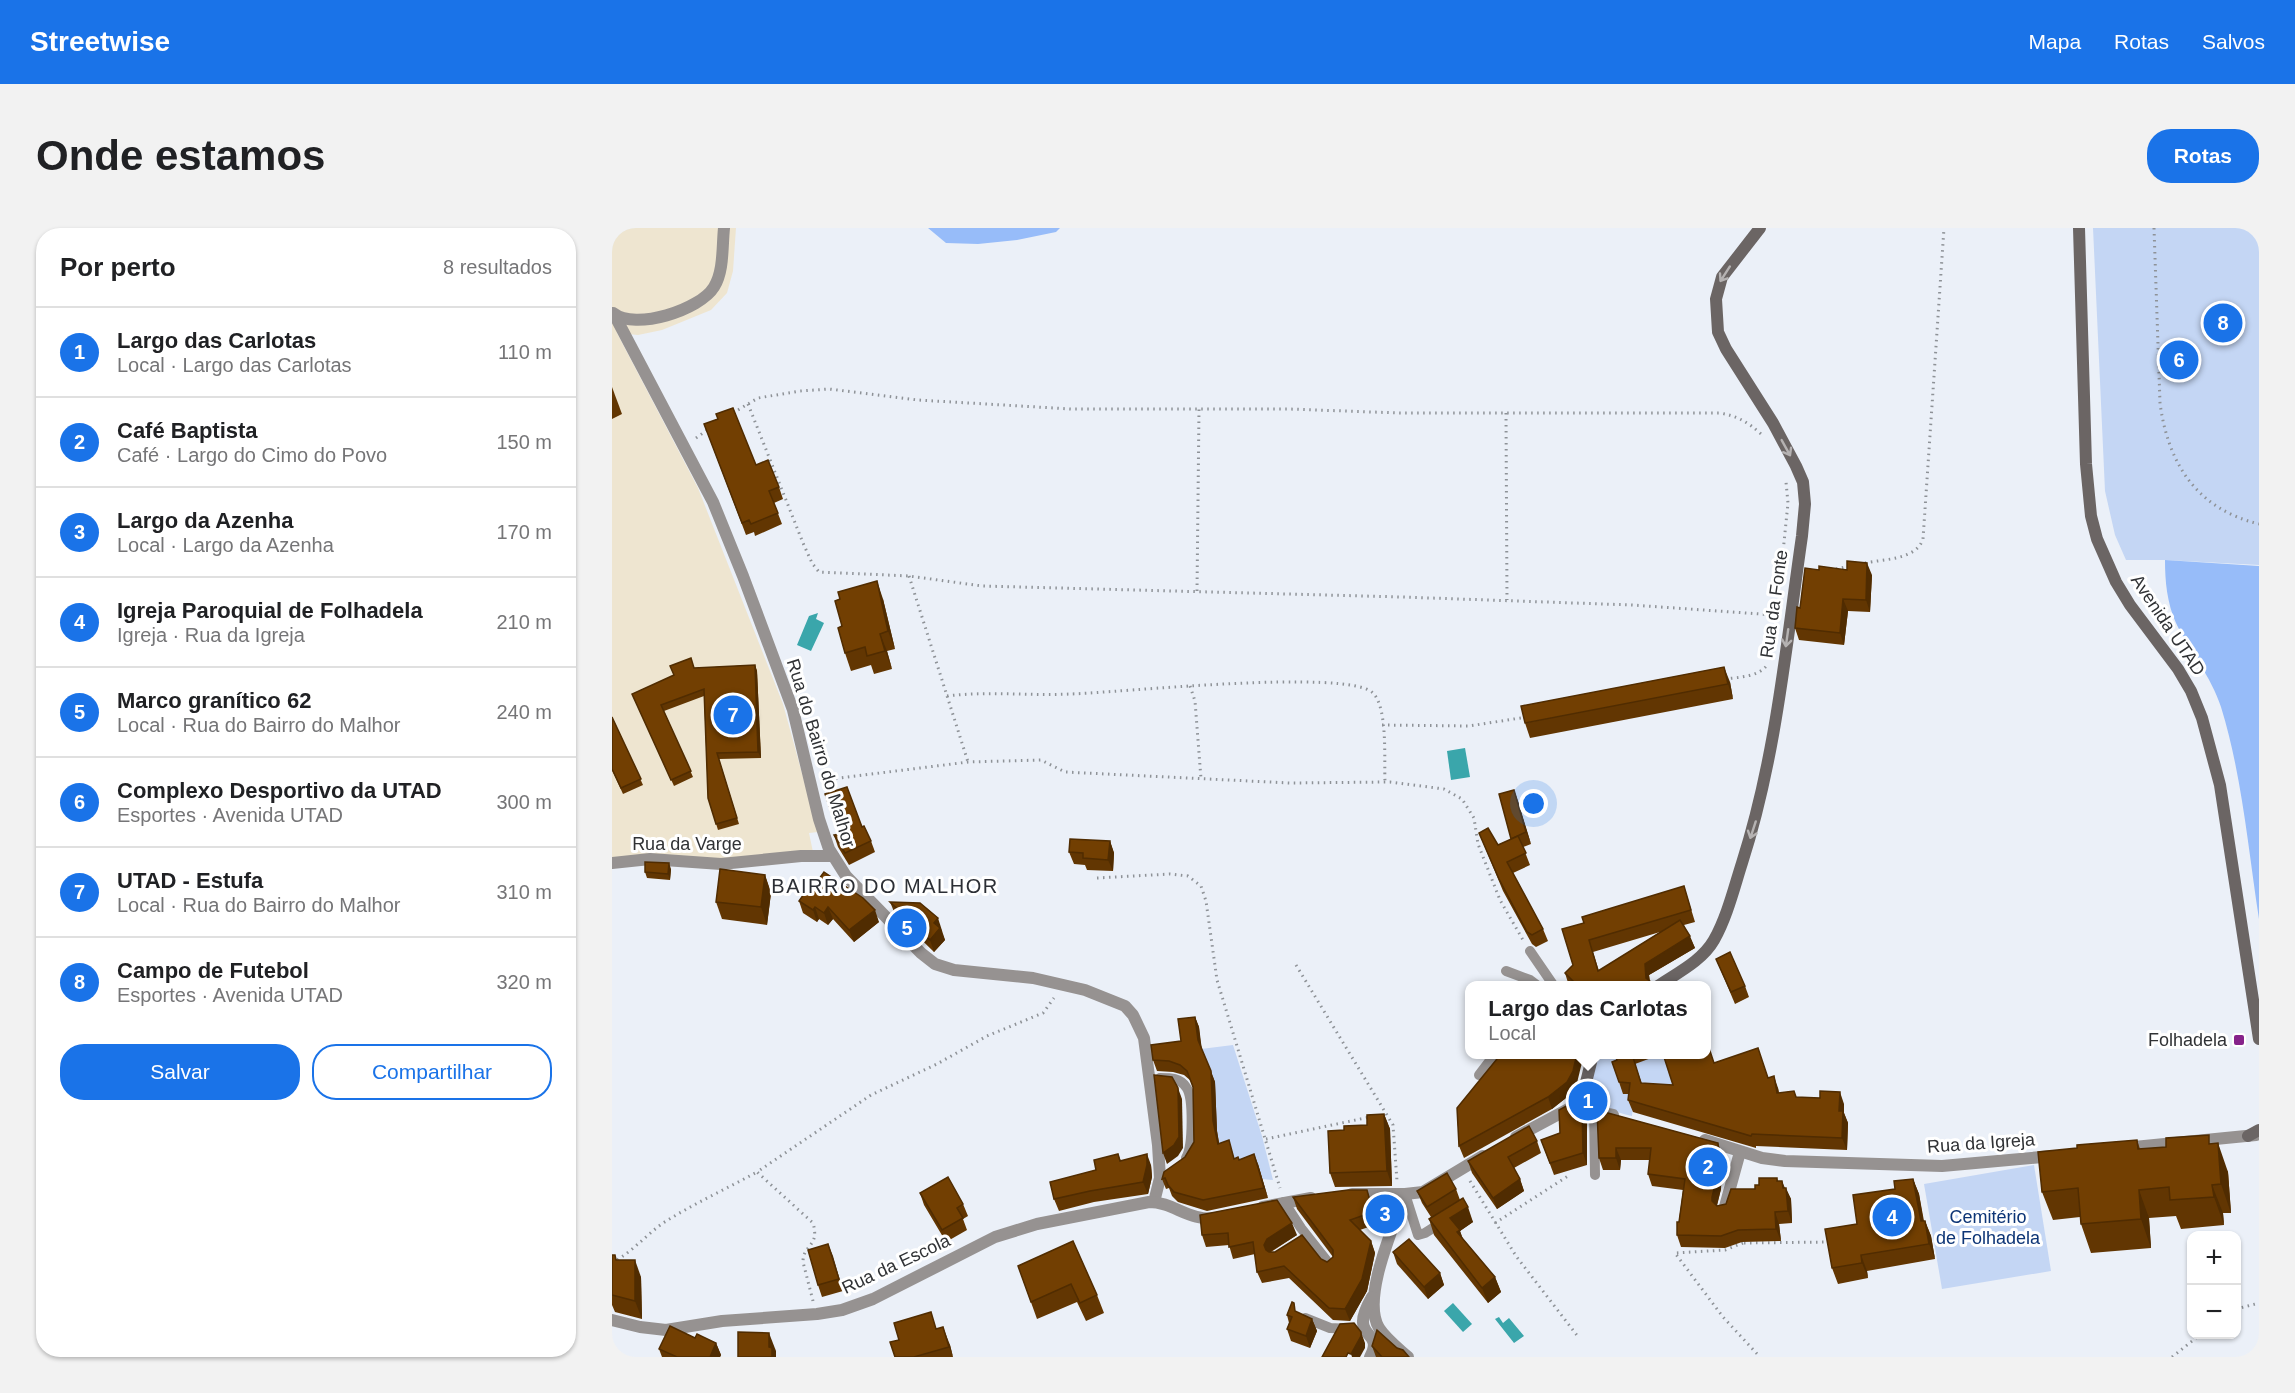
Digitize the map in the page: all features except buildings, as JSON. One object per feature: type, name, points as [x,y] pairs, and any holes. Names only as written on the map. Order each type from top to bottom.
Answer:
[{"type":"street","points":[[614,314],[636,321],[648,320],[694,304],[706,297],[718,279],[724,228]]},
{"type":"street","name":"Rua da Fonte","points":[[1665,981],[1695,960],[1714,940],[1757,816],[1772,748],[1802,536],[1805,504],[1803,482],[1773,423],[1726,349],[1718,332],[1716,316],[1719,284],[1760,228]]},
{"type":"street","name":"Avenida UTAD","points":[[2079,228],[2086,464],[2091,516],[2097,539],[2116,582],[2130,605],[2178,669],[2191,691],[2202,718],[2220,785],[2259,1039]]},
{"type":"street","name":"Rua do Bairro do Malhor","points":[[614,314],[713,502],[793,710],[819,819],[833,856],[846,876],[921,953],[935,964],[954,970],[1033,978],[1086,990],[1125,1006],[1133,1015],[1144,1038],[1149,1078]]},
{"type":"street","name":"Rua da Varge","points":[[612,863],[650,860],[722,864],[801,856],[833,856]]},
{"type":"street","points":[[1580,1107],[1592,1059]]},
{"type":"street","points":[[1149,1078],[1164,1175],[1154,1202],[1198,1218],[1227,1216]]},
{"type":"street","points":[[1254,1209],[1284,1202],[1330,1196],[1423,1192],[1570,1107],[1580,1107],[1628,1119]]},
{"type":"street","points":[[2115,1149],[2255,1133]]},
{"type":"street","name":"Rua da Igreja","points":[[1696,1138],[1777,1161],[1949,1166],[2070,1154]]},
{"type":"street","points":[[1724,1210],[1740,1152]]},
{"type":"street","points":[[1370,1357],[1374,1341],[1363,1326],[1364,1313],[1372,1296],[1401,1194]]},
{"type":"street","name":"Rua da Escola","points":[[612,1320],[648,1329],[666,1330],[722,1321],[817,1314],[857,1306],[1001,1234],[1037,1224],[1143,1202],[1154,1202]]},
{"type":"street","points":[[1372,1296],[1373,1312],[1378,1327],[1408,1357]]},
{"type":"lane","points":[[1530,951],[1551,981]]},
{"type":"lane","points":[[1506,971],[1522,981]]},
{"type":"lane","points":[[1479,1075],[1491,1059]]},
{"type":"lane","points":[[1149,1078],[1174,1078],[1189,1091],[1190,1153],[1179,1165]]},
{"type":"lane","points":[[1594,1110],[1595,1175]]},
{"type":"lane","points":[[1401,1194],[1418,1235],[1453,1215]]},
{"type":"lane","points":[[1284,1202],[1303,1239],[1331,1266]]},
{"type":"lane","points":[[1305,1318],[1336,1329],[1363,1326]]},
{"type":"path","points":[[1861,564],[1911,554],[1919,549],[1923,539],[1944,228]]},
{"type":"path","points":[[2154,228],[2160,403],[2162,423],[2170,447],[2192,483],[2208,502],[2232,516],[2259,524]]},
{"type":"path","points":[[728,415],[758,398],[829,389],[918,400],[1071,408],[1720,413],[1736,416],[1748,423],[1765,441]]},
{"type":"path","points":[[748,404],[802,543],[819,572],[909,576],[982,586],[1507,601],[1754,612],[1775,615],[1774,622]]},
{"type":"path","points":[[1197,591],[1199,409]]},
{"type":"path","points":[[1506,413],[1507,601]]},
{"type":"path","points":[[685,447],[712,426]]},
{"type":"path","points":[[1781,571],[1788,503],[1786,480]]},
{"type":"path","points":[[1829,571],[1850,566]]},
{"type":"path","points":[[909,576],[968,762]]},
{"type":"path","points":[[1724,679],[1756,674],[1764,670],[1770,656]]},
{"type":"path","points":[[947,696],[991,693],[1072,694],[1308,681],[1355,686],[1372,691],[1379,702],[1384,782]]},
{"type":"path","points":[[1190,686],[1195,701],[1201,780]]},
{"type":"path","points":[[1382,725],[1469,726],[1528,716]]},
{"type":"path","points":[[810,782],[968,762],[1041,760],[1065,772],[1290,783],[1384,782],[1444,789],[1462,799],[1474,818],[1478,844],[1500,900],[1530,951]]},
{"type":"path","points":[[1097,878],[1170,873],[1188,876],[1201,886],[1206,901],[1217,980],[1284,1202]]},
{"type":"path","points":[[1296,965],[1393,1125],[1401,1194]]},
{"type":"path","points":[[612,1263],[636,1247],[649,1233],[666,1221],[757,1172],[871,1095],[987,1036],[1043,1013],[1053,1001],[1058,984]]},
{"type":"path","points":[[1266,1138],[1375,1118]]},
{"type":"path","points":[[1384,1120],[1393,1125]]},
{"type":"path","points":[[1463,1169],[1526,1270],[1579,1338]]},
{"type":"path","points":[[757,1172],[813,1223],[816,1233],[813,1243],[803,1256],[803,1262],[817,1314]]},
{"type":"path","points":[[1495,1223],[1568,1176]]},
{"type":"path","points":[[1740,1233],[1743,1243]]},
{"type":"path","points":[[1760,1357],[1723,1317],[1675,1253],[1725,1250],[1743,1243],[1833,1242]]},
{"type":"path","points":[[2241,1308],[2259,1303]]},
{"type":"path","points":[[2172,1357],[2195,1339]]},
{"type":"shaded area","points":[[612,228],[736,228],[733,271],[727,293],[711,310],[662,330],[638,335],[617,333],[698,488],[783,704],[818,832],[809,833],[813,852],[712,861],[612,857]]},
{"type":"shaded area","points":[[928,228],[1060,228],[1056,232],[1017,240],[978,244],[946,243]]},
{"type":"shaded area","points":[[2165,560],[2259,566],[2259,919],[2244,812],[2228,733],[2212,685],[2176,623],[2170,608]]},
{"type":"shaded area","points":[[818,613],[816,619],[824,623],[811,651],[797,645],[809,616]]},
{"type":"shaded area","points":[[1465,748],[1470,777],[1451,780],[1447,751]]},
{"type":"shaded area","points":[[1453,1303],[1472,1324],[1463,1332],[1444,1311]]},
{"type":"shaded area","points":[[1499,1317],[1503,1323],[1509,1318],[1524,1336],[1514,1343],[1495,1319]]},
{"type":"green space","points":[[2093,228],[2259,228],[2259,565],[2126,560],[2115,535],[2105,491]]},
{"type":"green space","points":[[1233,1045],[1262,1136],[1273,1180],[1262,1179],[1258,1164],[1243,1170],[1221,1154],[1201,1049]]},
{"type":"green space","points":[[1598,1059],[1664,1059],[1678,1097],[1634,1095],[1632,1116],[1620,1113],[1602,1102],[1596,1095],[1592,1077]]},
{"type":"green space","name":"Cemitério de Folhadela","points":[[2034,1165],[2051,1271],[1942,1289],[1924,1184]]},
{"type":"place","name":"Campo de Futebol","points":[[2223,323]]},
{"type":"place","name":"Complexo Desportivo da UTAD","points":[[2179,360]]},
{"type":"place","name":"UTAD - Estufa","points":[[733,715]]},
{"type":"place","name":"Marco granítico 62","points":[[907,928]]},
{"type":"place","name":"Folhadela","points":[[2239,1040]]},
{"type":"place","name":"Largo das Carlotas","points":[[1588,1101]]},
{"type":"place","name":"Café Baptista","points":[[1708,1167]]},
{"type":"place","name":"Largo da Azenha","points":[[1385,1214]]},
{"type":"place","name":"Igreja Paroquial de Folhadela","points":[[1892,1217]]},
{"type":"district","name":"BAIRRO DO MALHOR","points":[[885,886]]}]
